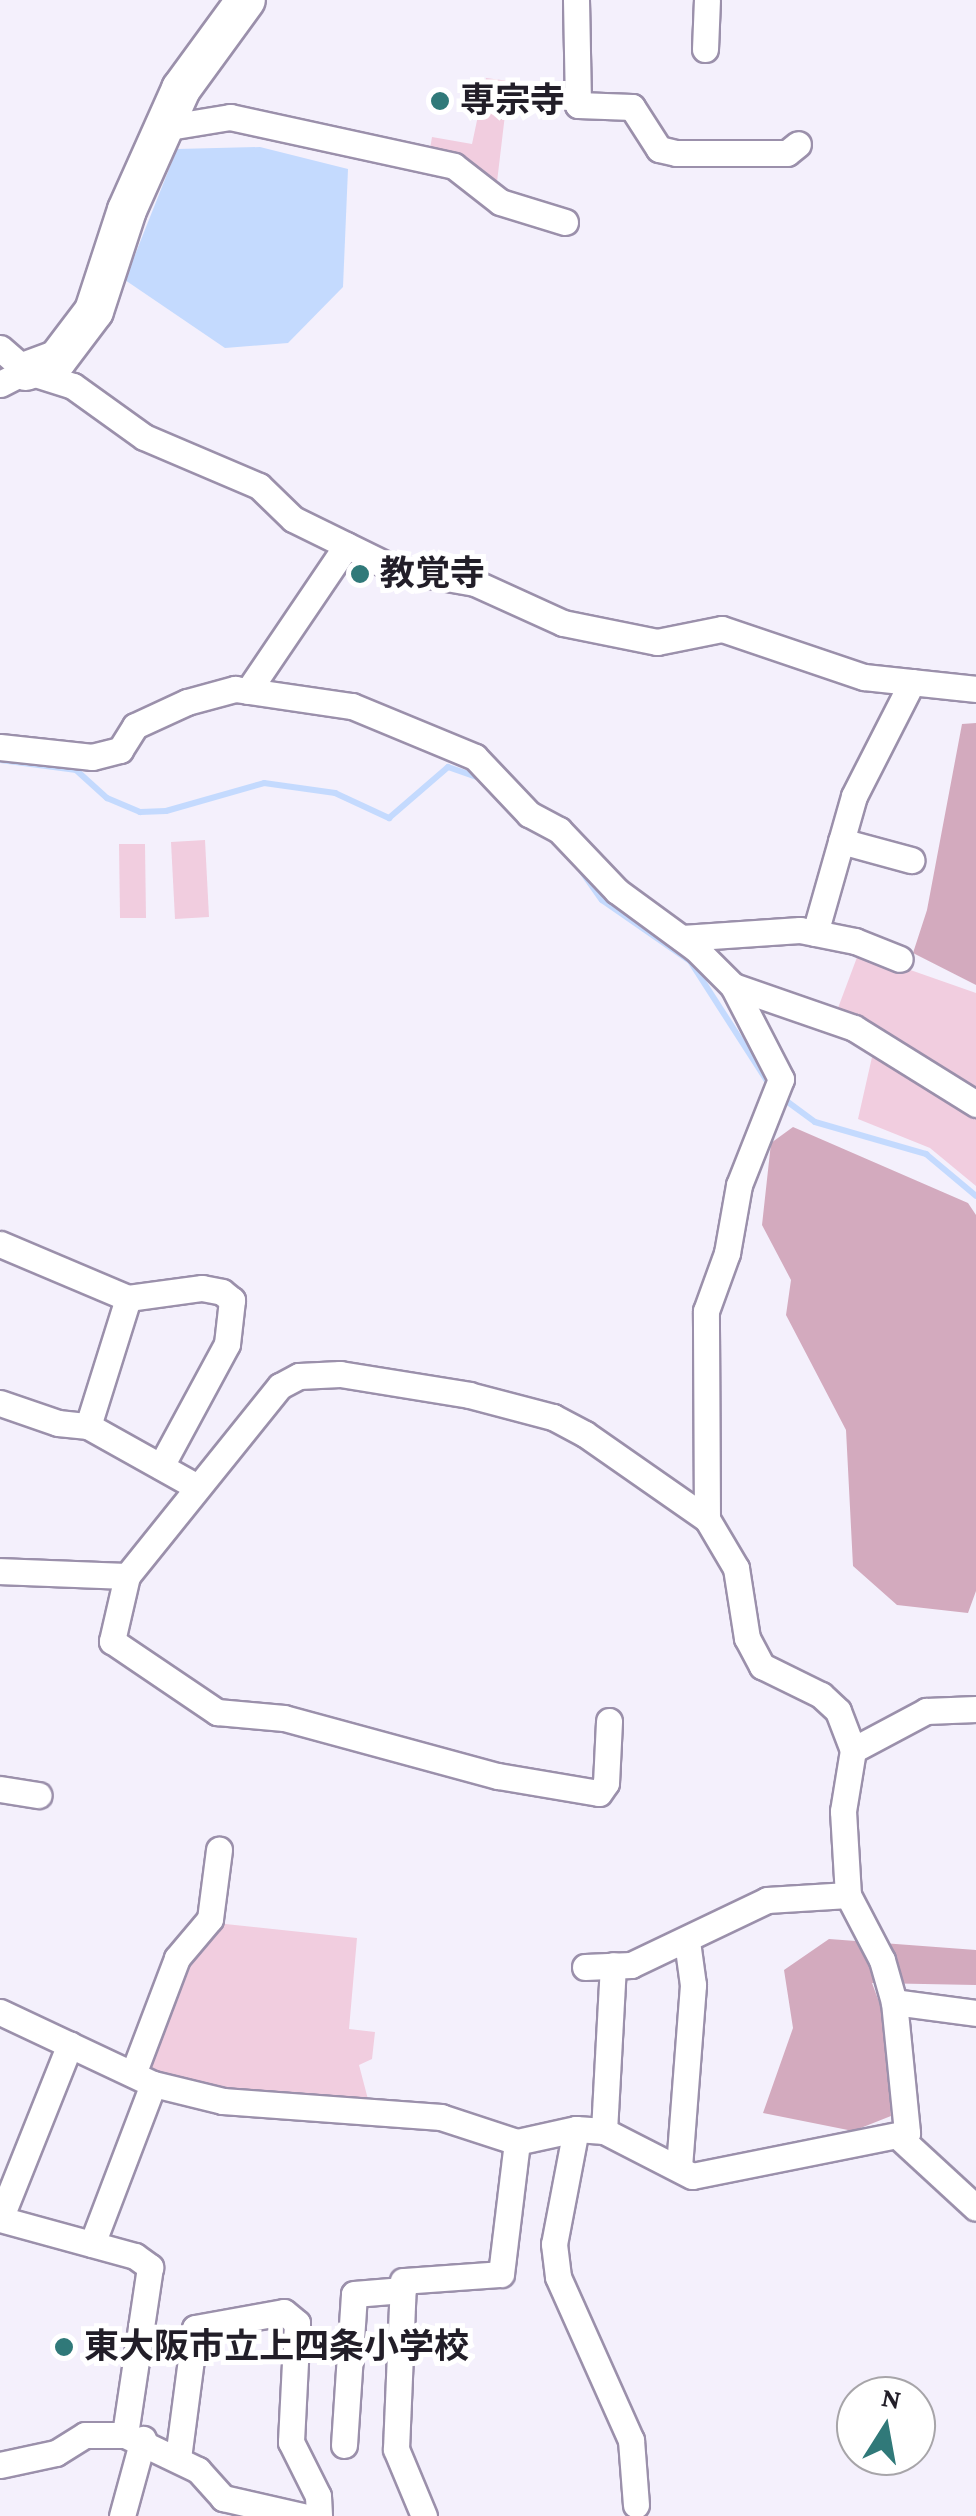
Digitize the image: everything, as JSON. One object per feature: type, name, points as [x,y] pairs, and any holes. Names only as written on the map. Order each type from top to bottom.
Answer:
[{"type":"street","points":[[576,0],[578,105],[632,107],[659,149],[676,153],[786,153],[798,144]]},
{"type":"street","points":[[705,49],[707,0]]},
{"type":"street","points":[[9,368],[57,360],[94,311],[126,210],[181,89],[244,1]]},
{"type":"street","points":[[164,128],[230,118],[454,166],[500,202],[565,222]]},
{"type":"street","points":[[9,368],[73,386],[144,436],[259,486],[293,519],[395,569],[476,582],[563,623],[657,642],[722,628],[864,677],[976,689]]},
{"type":"street","points":[[248,692],[347,546]]},
{"type":"street","points":[[815,933],[854,796],[912,682]]},
{"type":"street","points":[[0,747],[92,758],[120,750],[135,726],[187,702],[248,692],[352,706],[475,757],[529,814],[581,850],[617,891],[682,938],[734,986],[782,1079],[739,1184],[727,1253],[706,1311],[707,1519]]},
{"type":"street","points":[[842,841],[911,860]]},
{"type":"street","points":[[682,938],[710,932],[742,938],[815,933],[900,959]]},
{"type":"street","points":[[734,986],[854,1028],[976,1104]]},
{"type":"street","points":[[0,1244],[128,1298],[202,1288],[232,1300],[226,1344],[162,1466]]},
{"type":"street","points":[[88,1426],[128,1298]]},
{"type":"street","points":[[0,2012],[143,2079],[223,2101],[441,2116],[518,2142],[576,2130],[604,2131],[701,2176],[796,2152],[900,2138],[908,2132],[894,2002],[882,1960],[848,1895],[843,1812],[852,1750],[838,1711],[822,1695],[762,1666],[747,1638],[736,1568],[707,1519],[553,1417],[470,1395],[340,1374],[299,1376],[280,1386],[128,1576],[112,1641],[193,1702],[217,1712],[284,1718],[498,1776],[599,1793],[606,1784],[609,1721]]},
{"type":"street","points":[[0,1403],[58,1423],[88,1426],[197,1487]]},
{"type":"street","points":[[0,1570],[128,1576]]},
{"type":"street","points":[[852,1750],[926,1711],[976,1709]]},
{"type":"street","points":[[0,1789],[39,1795]]},
{"type":"street","points":[[92,2244],[177,1958],[210,1919],[219,1850]]},
{"type":"street","points":[[585,1967],[613,1966],[687,1941],[720,1917],[767,1900],[848,1895]]},
{"type":"street","points":[[679,2168],[693,1985],[687,1941]]},
{"type":"street","points":[[604,2131],[613,1966]]},
{"type":"street","points":[[894,2002],[976,2013]]},
{"type":"street","points":[[70,2044],[0,2218],[92,2244],[150,2267],[134,2437],[122,2516]]},
{"type":"street","points":[[576,2130],[554,2244],[558,2277],[632,2440],[636,2505]]},
{"type":"street","points":[[900,2138],[976,2208]]},
{"type":"street","points":[[424,2516],[396,2449],[403,2281],[502,2274],[518,2142]]},
{"type":"street","points":[[344,2444],[354,2294],[402,2290]]},
{"type":"street","points":[[178,2458],[195,2328],[284,2312],[298,2323],[291,2442],[318,2496],[319,2516]]},
{"type":"street","points":[[1,2470],[56,2452],[85,2435],[134,2437],[178,2458],[224,2498],[257,2511],[302,2516]]},
{"type":"shaded area","points":[[486,78],[509,81],[497,182],[467,163],[429,155],[432,137],[472,144]]},
{"type":"shaded area","points":[[976,723],[976,985],[913,953],[927,910],[962,724]]},
{"type":"shaded area","points":[[205,840],[209,917],[175,919],[171,842]]},
{"type":"shaded area","points":[[119,844],[145,844],[146,918],[120,918]]},
{"type":"shaded area","points":[[859,952],[976,993],[976,1186],[930,1148],[858,1119],[877,1035],[838,1008]]},
{"type":"shaded area","points":[[793,1127],[968,1203],[976,1215],[976,1591],[968,1613],[897,1605],[853,1566],[846,1430],[786,1315],[791,1280],[762,1225],[771,1143]]},
{"type":"shaded area","points":[[216,1923],[357,1938],[349,2029],[375,2032],[372,2059],[359,2065],[370,2107],[223,2094],[140,2073],[182,1957]]},
{"type":"shaded area","points":[[829,1939],[976,1950],[976,1985],[872,1983],[884,2015],[891,2116],[853,2131],[763,2113],[793,2028],[784,1970]]},
{"type":"water","points":[[260,147],[348,169],[343,287],[288,343],[225,348],[125,280],[177,149]]},
{"type":"waterway","points":[[0,760],[76,770],[107,798],[140,812],[166,811],[264,783],[335,793],[389,818],[448,767],[480,778]]},
{"type":"waterway","points":[[580,869],[602,900],[690,961],[769,1084]]},
{"type":"waterway","points":[[781,1097],[815,1122],[926,1154],[976,1196]]},
{"type":"place","name":"専宗寺","points":[[440,101]]},
{"type":"place","name":"教覚寺","points":[[360,574]]},
{"type":"place","name":"東大阪市立上四条小学校","points":[[64,2347]]}]
